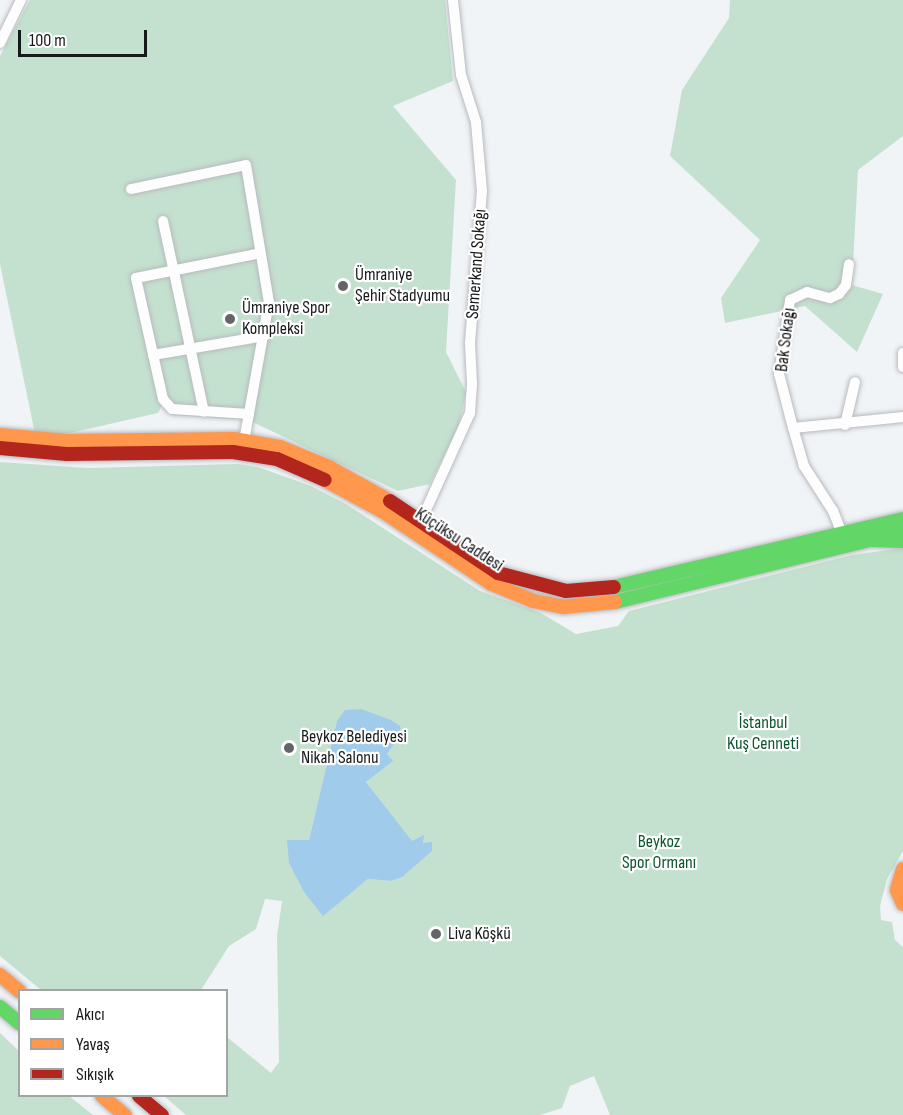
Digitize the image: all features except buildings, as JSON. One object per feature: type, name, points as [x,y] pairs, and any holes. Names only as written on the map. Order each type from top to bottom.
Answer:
[{"type":"main road","name":"Küçüksu Caddesi","points":[[0,435],[68,441],[244,447],[323,478],[417,527],[533,601],[583,607],[792,552],[842,534],[903,519]]},
{"type":"main road","name":"Küçüksu Caddesi","points":[[0,448],[67,454],[244,447]]},
{"type":"main road","name":"Küçüksu Caddesi","points":[[792,552],[871,540],[903,532]]},
{"type":"main road","points":[[871,540],[903,542]]},
{"type":"main road","points":[[901,895],[903,869]]},
{"type":"main road","points":[[0,975],[18,990]]},
{"type":"main road","points":[[0,1007],[18,1022]]},
{"type":"main road","points":[[104,1097],[125,1115]]},
{"type":"main road","points":[[141,1097],[162,1115]]},
{"type":"street","points":[[0,43],[21,0]]},
{"type":"street","name":"Semerkand Sokağı","points":[[417,527],[470,412],[472,383],[470,343],[482,191],[476,122],[461,75],[453,0]]},
{"type":"street","points":[[131,189],[246,165],[269,302],[244,447]]},
{"type":"street","points":[[163,221],[204,412]]},
{"type":"street","points":[[249,414],[172,409],[163,399],[136,278],[261,253]]},
{"type":"street","name":"Bak Sokağı","points":[[793,428],[779,374],[790,300],[807,292],[830,298],[839,294],[846,285],[849,264]]},
{"type":"street","points":[[153,355],[264,336]]},
{"type":"street","points":[[903,353],[903,367]]},
{"type":"street","points":[[845,425],[855,382]]},
{"type":"street","points":[[842,534],[833,511],[804,466],[793,428],[845,425],[903,417]]},
{"type":"green space","name":"Ümraniye Spor Kompleksi","points":[[30,0],[445,0],[453,81],[393,106],[456,180],[446,352],[466,392],[459,426],[430,484],[398,491],[248,420],[171,415],[162,405],[158,413],[57,436],[35,434],[0,264],[0,56]]},
{"type":"green space","points":[[730,0],[903,0],[903,136],[858,170],[852,285],[883,294],[857,352],[805,306],[725,323],[721,298],[760,240],[670,156],[682,90],[729,18]]},
{"type":"green space","name":"Beykoz Spor Ormanı","points":[[0,462],[88,468],[238,464],[258,467],[311,486],[346,504],[480,591],[541,613],[576,634],[618,626],[629,611],[852,555],[903,548],[903,851],[887,879],[880,906],[881,920],[892,922],[895,940],[903,947],[903,1115],[610,1115],[594,1076],[570,1086],[562,1108],[540,1115],[186,1115],[165,1097],[228,1097],[228,1038],[271,1073],[279,1062],[277,936],[282,901],[265,899],[256,929],[229,946],[202,989],[40,989],[0,956]],"holes":[[[361,709],[401,735],[387,754],[392,761],[366,782],[412,842],[423,843],[391,881],[368,879],[323,915],[287,840],[309,840],[337,722],[345,711]]]},
{"type":"green space","points":[[0,1033],[18,1050],[18,1097],[70,1097],[93,1115],[0,1115]]},
{"type":"water","points":[[361,709],[391,720],[400,726],[401,735],[387,754],[393,761],[366,782],[412,841],[424,835],[423,843],[432,842],[432,851],[402,877],[391,881],[368,879],[323,916],[304,892],[289,863],[287,840],[309,840],[337,721],[345,710]]},
{"type":"traffic: fast","points":[[614,587],[903,519]]},
{"type":"traffic: fast","points":[[615,602],[903,532]]},
{"type":"traffic: fast","points":[[873,540],[903,541]]},
{"type":"traffic: fast","points":[[0,1007],[18,1022]]},
{"type":"traffic: slow","points":[[0,435],[67,441],[234,439],[280,447],[329,467],[390,501]]},
{"type":"traffic: slow","points":[[325,480],[382,511],[492,584],[533,601],[563,607],[615,602]]},
{"type":"traffic: slow","points":[[903,869],[897,890],[903,904]]},
{"type":"traffic: slow","points":[[0,975],[18,990]]},
{"type":"traffic: slow","points":[[103,1097],[125,1115]]},
{"type":"traffic: jam","points":[[0,448],[67,454],[233,452],[277,459],[325,480]]},
{"type":"traffic: jam","points":[[390,501],[498,573],[566,591],[614,587]]},
{"type":"traffic: jam","points":[[140,1097],[162,1115]]},
{"type":"place","name":"Ümraniye Şehir Stadyumu","points":[[343,286]]},
{"type":"place","name":"Ümraniye Spor Kompleksi","points":[[230,319]]},
{"type":"place","name":"Beykoz Belediyesi Nikah Salonu","points":[[289,748]]},
{"type":"place","name":"Liva Köşkü","points":[[436,934]]},
{"type":"park label","name":"İstanbul Kuş Cenneti","points":[[763,734]]}]
